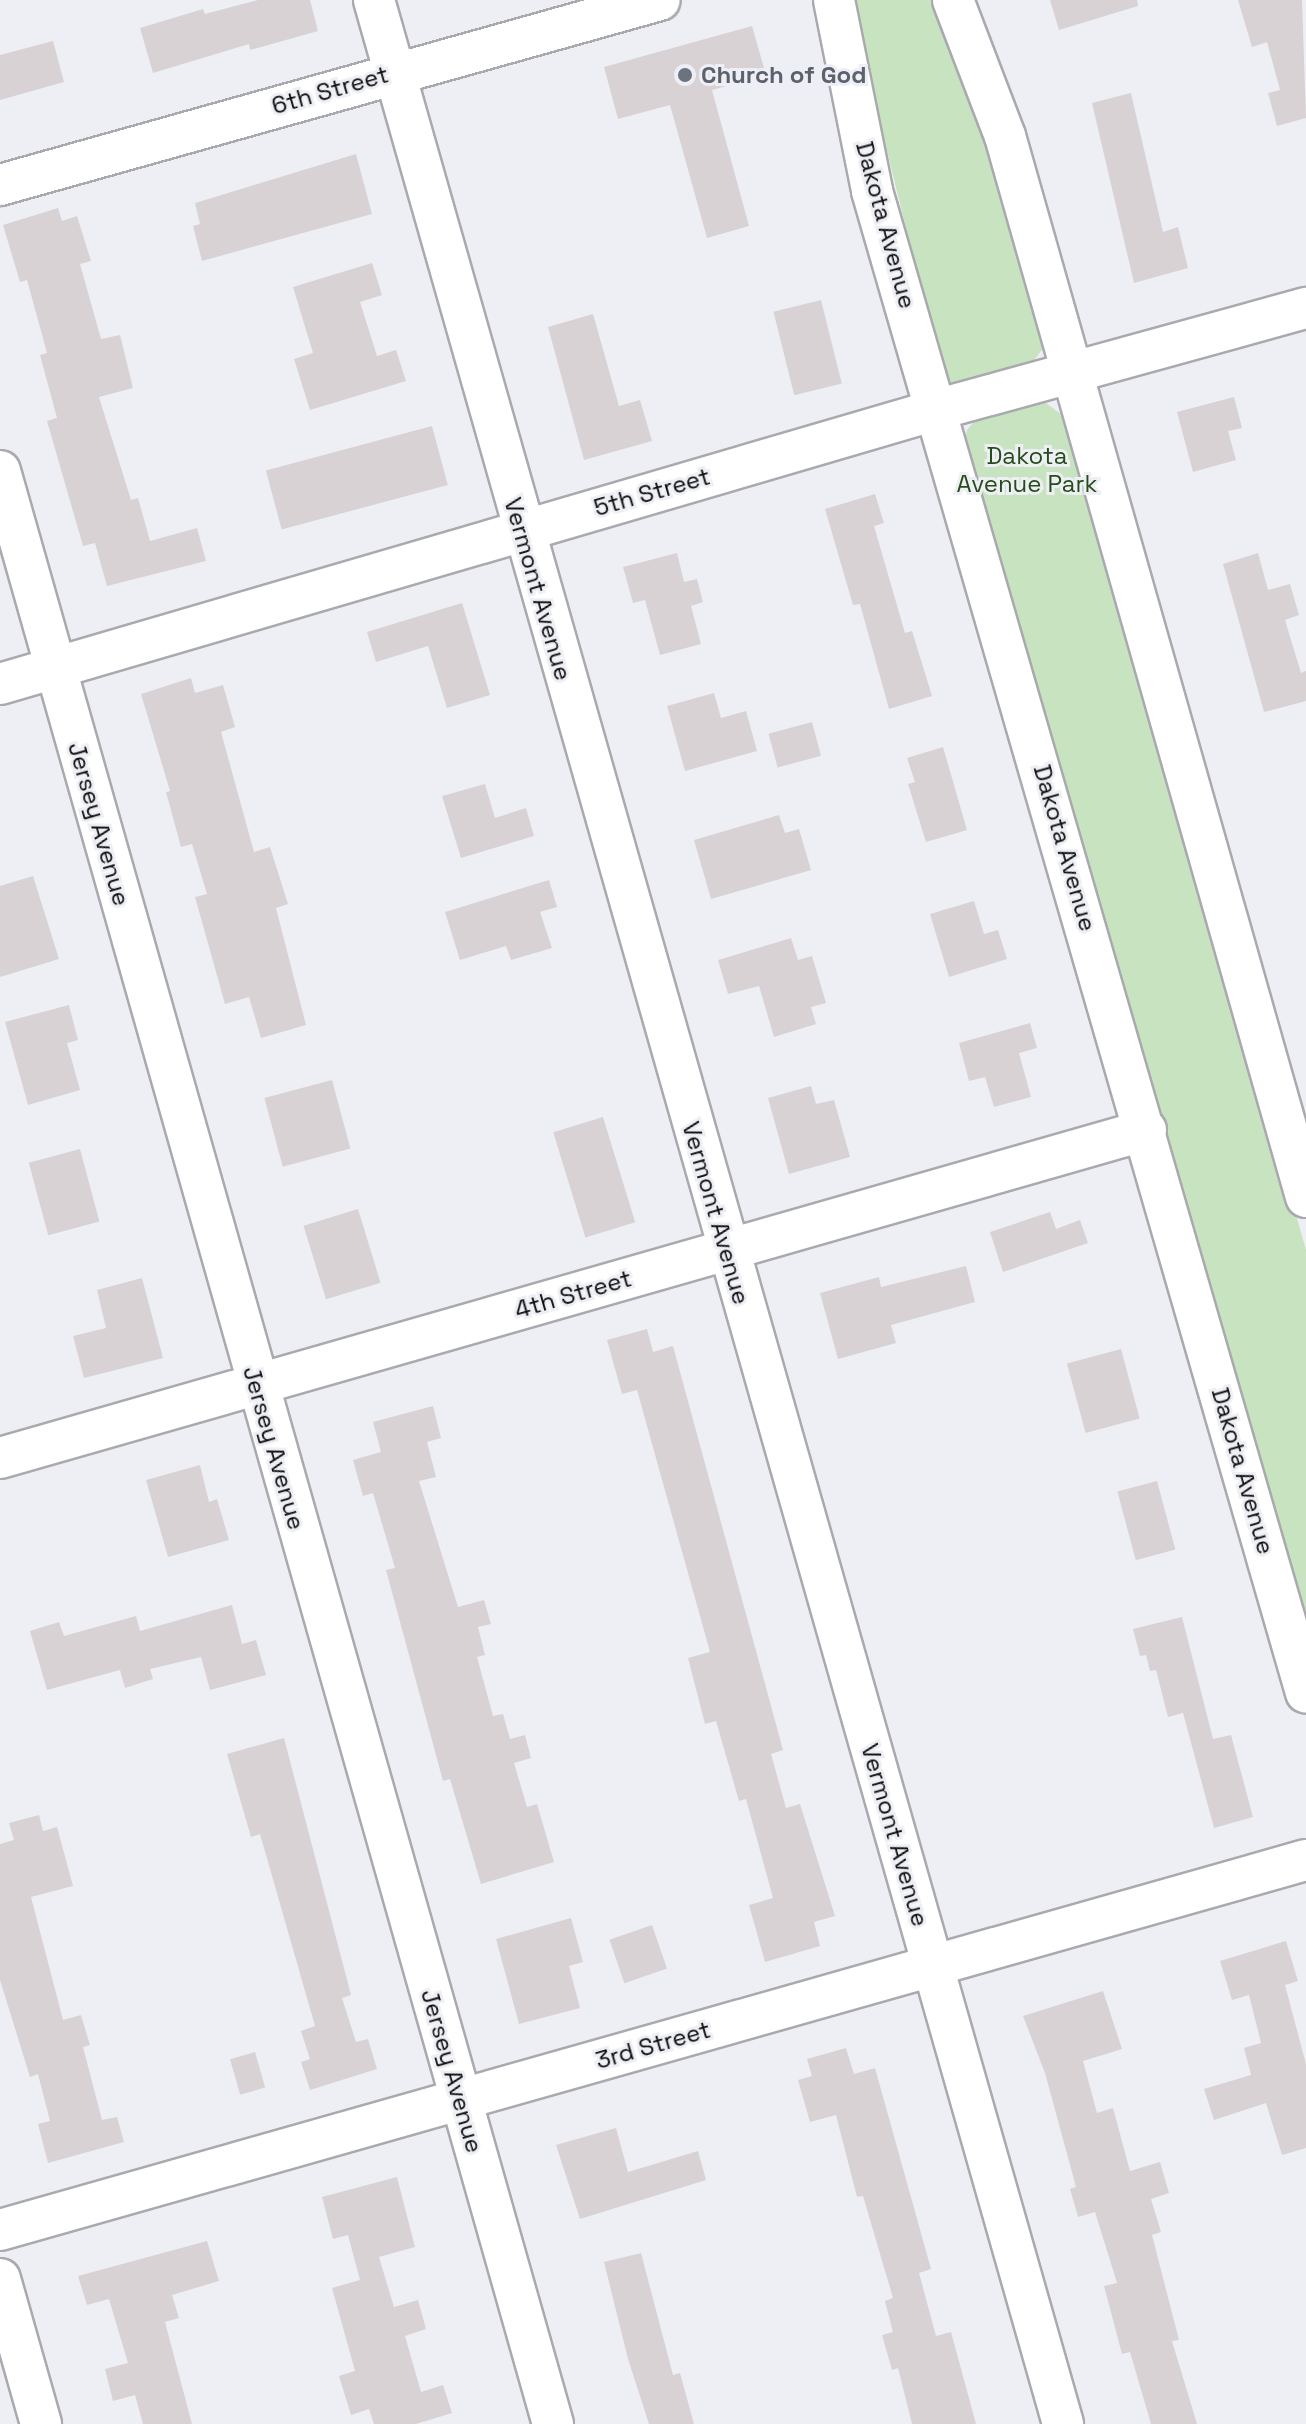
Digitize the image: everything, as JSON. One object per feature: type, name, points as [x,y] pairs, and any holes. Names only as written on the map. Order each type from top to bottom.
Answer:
[{"type":"street","name":"Vermont Avenue","points":[[374,0],[521,530],[1063,2424]]},
{"type":"street","name":"6th Street","points":[[0,185],[660,0]]},
{"type":"street","name":"Dakota Avenue","points":[[834,0],[872,191],[939,409],[1306,1693]]},
{"type":"street","points":[[953,0],[1005,136],[1071,375],[1291,1085],[1306,1197]]},
{"type":"street","name":"5th Street","points":[[0,684],[939,409],[1306,308]]},
{"type":"street","name":"Jersey Avenue","points":[[0,471],[256,1384],[553,2424]]},
{"type":"street","name":"4th Street","points":[[0,1458],[1146,1130]]},
{"type":"street","name":"3rd Street","points":[[0,2230],[1306,1860]]},
{"type":"street","points":[[0,2279],[41,2424]]},
{"type":"green space","name":"Dakota Avenue Park","points":[[850,0],[940,0],[987,125],[1049,341],[1031,364],[975,381],[953,383],[943,379]]},
{"type":"green space","name":"Dakota Avenue Park","points":[[1046,403],[1069,420],[1306,1250],[1306,1644],[963,447],[967,430],[981,413]]},
{"type":"building","points":[[258,0],[310,0],[318,31],[250,50],[249,44],[153,73],[140,28],[203,9],[205,14]]},
{"type":"building","points":[[1050,0],[1137,0],[1138,6],[1059,30]]},
{"type":"building","points":[[1238,0],[1302,0],[1306,118],[1277,126],[1268,93],[1280,90],[1267,42],[1252,47]]},
{"type":"building","points":[[752,26],[766,75],[712,90],[749,226],[707,238],[670,105],[618,119],[604,67]]},
{"type":"building","points":[[53,41],[64,82],[0,100],[0,55]]},
{"type":"building","points":[[1131,93],[1163,232],[1178,227],[1188,268],[1134,283],[1092,103]]},
{"type":"building","points":[[356,154],[372,214],[202,261],[193,226],[200,224],[195,203]]},
{"type":"building","points":[[58,208],[62,221],[77,216],[91,261],[80,264],[101,339],[120,335],[133,388],[99,397],[131,500],[138,498],[150,541],[197,528],[206,561],[107,586],[95,543],[83,546],[47,421],[57,418],[40,355],[47,353],[27,280],[20,282],[3,225]]},
{"type":"building","points":[[372,263],[382,295],[360,302],[377,356],[396,350],[406,381],[310,410],[294,359],[313,353],[293,287]]},
{"type":"building","points":[[821,300],[842,383],[794,395],[773,312]]},
{"type":"building","points":[[593,314],[619,406],[640,400],[652,441],[584,460],[548,327]]},
{"type":"building","points":[[1234,397],[1242,428],[1228,431],[1236,460],[1193,472],[1177,412]]},
{"type":"building","points":[[432,426],[448,485],[282,529],[266,471]]},
{"type":"building","points":[[875,494],[884,523],[874,526],[905,633],[912,631],[932,696],[889,709],[860,604],[853,605],[825,509]]},
{"type":"building","points":[[677,553],[684,582],[697,579],[703,602],[691,606],[701,644],[660,655],[645,600],[633,603],[623,567]]},
{"type":"building","points":[[1258,553],[1268,590],[1290,584],[1299,615],[1285,620],[1301,673],[1306,671],[1306,701],[1264,712],[1223,564]]},
{"type":"building","points":[[462,603],[490,695],[447,708],[428,646],[376,662],[367,632]]},
{"type":"building","points":[[191,678],[195,693],[223,685],[235,727],[221,732],[254,852],[270,847],[288,904],[276,908],[306,1025],[261,1038],[249,997],[225,1004],[195,897],[207,894],[192,844],[181,847],[166,792],[170,791],[141,694]]},
{"type":"building","points":[[714,693],[721,718],[746,711],[757,751],[685,771],[667,706]]},
{"type":"building","points":[[812,722],[821,756],[778,767],[769,734]]},
{"type":"building","points":[[943,747],[967,830],[926,842],[908,784],[915,782],[907,758]]},
{"type":"building","points":[[485,784],[495,818],[526,808],[534,836],[461,858],[442,796]]},
{"type":"building","points":[[779,815],[785,833],[799,829],[811,870],[711,899],[694,840]]},
{"type":"building","points":[[33,876],[59,959],[0,977],[0,886]]},
{"type":"building","points":[[549,880],[557,907],[540,912],[552,948],[511,960],[506,946],[460,960],[445,912]]},
{"type":"building","points":[[974,901],[984,934],[998,930],[1007,959],[949,977],[930,914]]},
{"type":"building","points":[[791,938],[798,960],[812,956],[826,1003],[811,1007],[816,1024],[774,1037],[759,986],[728,994],[718,960]]},
{"type":"building","points":[[69,1005],[78,1040],[67,1043],[80,1090],[28,1105],[5,1022]]},
{"type":"building","points":[[1030,1023],[1037,1048],[1019,1053],[1031,1097],[994,1107],[985,1077],[969,1081],[959,1043]]},
{"type":"building","points":[[332,1080],[350,1149],[283,1167],[264,1098]]},
{"type":"building","points":[[811,1086],[816,1104],[834,1100],[850,1157],[789,1174],[768,1098]]},
{"type":"building","points":[[603,1117],[635,1222],[585,1237],[553,1132]]},
{"type":"building","points":[[80,1149],[99,1221],[48,1235],[29,1163]]},
{"type":"building","points":[[358,1209],[381,1283],[326,1299],[303,1226]]},
{"type":"building","points":[[1050,1212],[1056,1229],[1080,1220],[1088,1243],[1003,1272],[990,1232]]},
{"type":"building","points":[[966,1266],[975,1302],[891,1325],[896,1343],[838,1359],[820,1293],[879,1277],[881,1287]]},
{"type":"building","points":[[142,1278],[163,1358],[84,1378],[73,1336],[106,1328],[97,1290]]},
{"type":"building","points":[[647,1329],[653,1352],[673,1346],[783,1750],[771,1754],[786,1808],[800,1804],[835,1916],[814,1922],[820,1946],[765,1962],[749,1905],[773,1898],[746,1799],[739,1801],[716,1721],[705,1724],[688,1658],[710,1652],[637,1390],[622,1394],[607,1340]]},
{"type":"building","points":[[1121,1349],[1140,1419],[1086,1433],[1067,1363]]},
{"type":"building","points":[[433,1406],[441,1438],[427,1442],[436,1477],[419,1481],[458,1607],[484,1600],[491,1624],[478,1627],[485,1655],[477,1657],[493,1716],[503,1714],[510,1739],[525,1735],[531,1758],[514,1763],[527,1807],[537,1804],[554,1862],[481,1884],[450,1779],[443,1781],[386,1570],[395,1568],[373,1493],[363,1496],[353,1460],[381,1452],[373,1422]]},
{"type":"building","points":[[200,1465],[209,1502],[217,1499],[229,1540],[168,1557],[146,1480]]},
{"type":"building","points":[[1157,1481],[1175,1550],[1136,1560],[1117,1492]]},
{"type":"building","points":[[232,1605],[242,1644],[256,1640],[266,1675],[210,1690],[201,1657],[150,1669],[153,1679],[125,1688],[120,1670],[47,1690],[30,1631],[59,1622],[64,1636],[136,1616],[140,1631]]},
{"type":"building","points":[[1182,1617],[1213,1739],[1231,1735],[1253,1817],[1214,1828],[1183,1713],[1168,1717],[1156,1670],[1150,1671],[1146,1655],[1140,1656],[1133,1629]]},
{"type":"building","points":[[284,1738],[351,1995],[342,1998],[356,2042],[368,2039],[377,2069],[310,2090],[301,2062],[310,2059],[301,2031],[315,2026],[260,1834],[251,1837],[227,1754]]},
{"type":"building","points":[[39,1815],[43,1831],[57,1827],[73,1886],[31,1897],[63,2020],[81,2015],[90,2045],[83,2047],[102,2120],[117,2117],[124,2142],[48,2163],[38,2124],[50,2121],[38,2074],[30,2077],[0,1980],[0,1844],[14,1840],[9,1823]]},
{"type":"building","points":[[571,1918],[583,1962],[569,1966],[580,2008],[519,2024],[496,1939]]},
{"type":"building","points":[[652,1925],[667,1968],[624,1983],[609,1940]]},
{"type":"building","points":[[1286,1941],[1298,1981],[1285,1985],[1306,2064],[1306,2148],[1282,2155],[1266,2103],[1214,2120],[1204,2089],[1251,2075],[1244,2048],[1261,2043],[1249,1995],[1232,2000],[1220,1961]]},
{"type":"building","points":[[1103,1991],[1122,2049],[1083,2061],[1097,2113],[1113,2108],[1130,2171],[1160,2162],[1169,2193],[1151,2199],[1161,2232],[1152,2235],[1179,2340],[1172,2341],[1197,2424],[1151,2424],[1130,2352],[1122,2354],[1104,2286],[1117,2283],[1095,2212],[1078,2217],[1070,2189],[1076,2187],[1045,2073],[1023,2016]]},
{"type":"building","points":[[846,2048],[854,2074],[875,2068],[931,2269],[919,2273],[936,2336],[951,2332],[976,2424],[912,2424],[898,2368],[892,2370],[882,2335],[893,2332],[885,2301],[893,2298],[863,2196],[857,2197],[836,2115],[810,2122],[798,2080],[812,2076],[807,2059]]},
{"type":"building","points":[[255,2052],[265,2088],[240,2095],[230,2059]]},
{"type":"building","points":[[616,2128],[628,2172],[698,2151],[706,2180],[580,2219],[556,2145]]},
{"type":"building","points":[[397,2177],[415,2247],[379,2257],[394,2307],[418,2300],[426,2329],[405,2336],[421,2392],[443,2385],[452,2413],[416,2424],[374,2424],[369,2409],[351,2415],[339,2376],[355,2371],[332,2288],[360,2280],[348,2235],[333,2239],[322,2197]]},
{"type":"building","points":[[207,2241],[219,2281],[172,2295],[179,2318],[165,2322],[192,2424],[143,2424],[135,2395],[113,2401],[105,2369],[128,2363],[109,2299],[87,2305],[78,2276]]},
{"type":"building","points":[[641,2253],[673,2375],[680,2373],[694,2424],[649,2424],[628,2359],[604,2262]]},
{"type":"place","name":"Church of God","points":[[685,75]]}]
